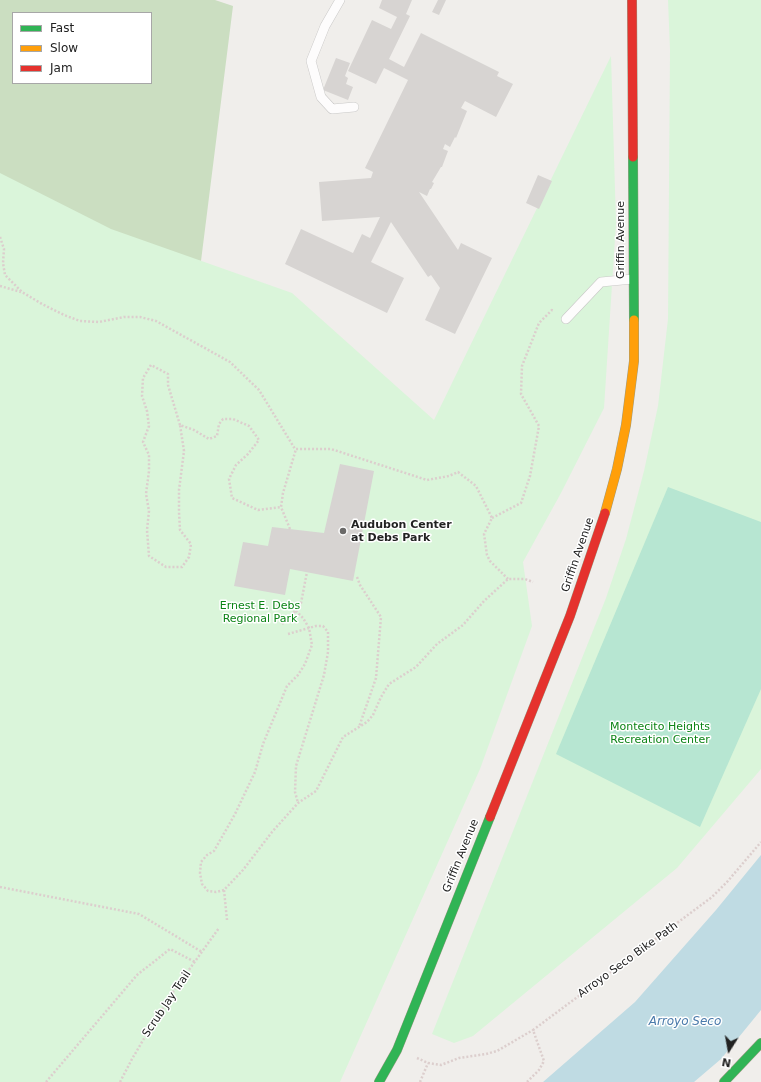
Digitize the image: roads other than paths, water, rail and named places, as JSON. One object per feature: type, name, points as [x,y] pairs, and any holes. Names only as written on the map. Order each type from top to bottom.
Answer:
[{"type":"main road","name":"Griffin Avenue","points":[[379,1082],[397,1050],[570,616],[602,522],[617,468],[626,425],[634,361],[632,0]]},
{"type":"main road","points":[[724,1082],[761,1043]]},
{"type":"lane","points":[[340,0],[325,26],[311,61],[321,97],[332,109],[354,107]]},
{"type":"lane","points":[[566,319],[600,282],[633,279]]},
{"type":"water","name":"Arroyo Seco","points":[[761,855],[761,1010],[721,1059],[694,1082],[543,1082],[635,1002],[716,910]]},
{"type":"place","name":"Audubon Center at Debs Park","points":[[343,531]]},
{"type":"park label","name":"Ernest E. Debs Regional Park","points":[[260,612]]},
{"type":"park label","name":"Montecito Heights Recreation Center","points":[[660,733]]}]
